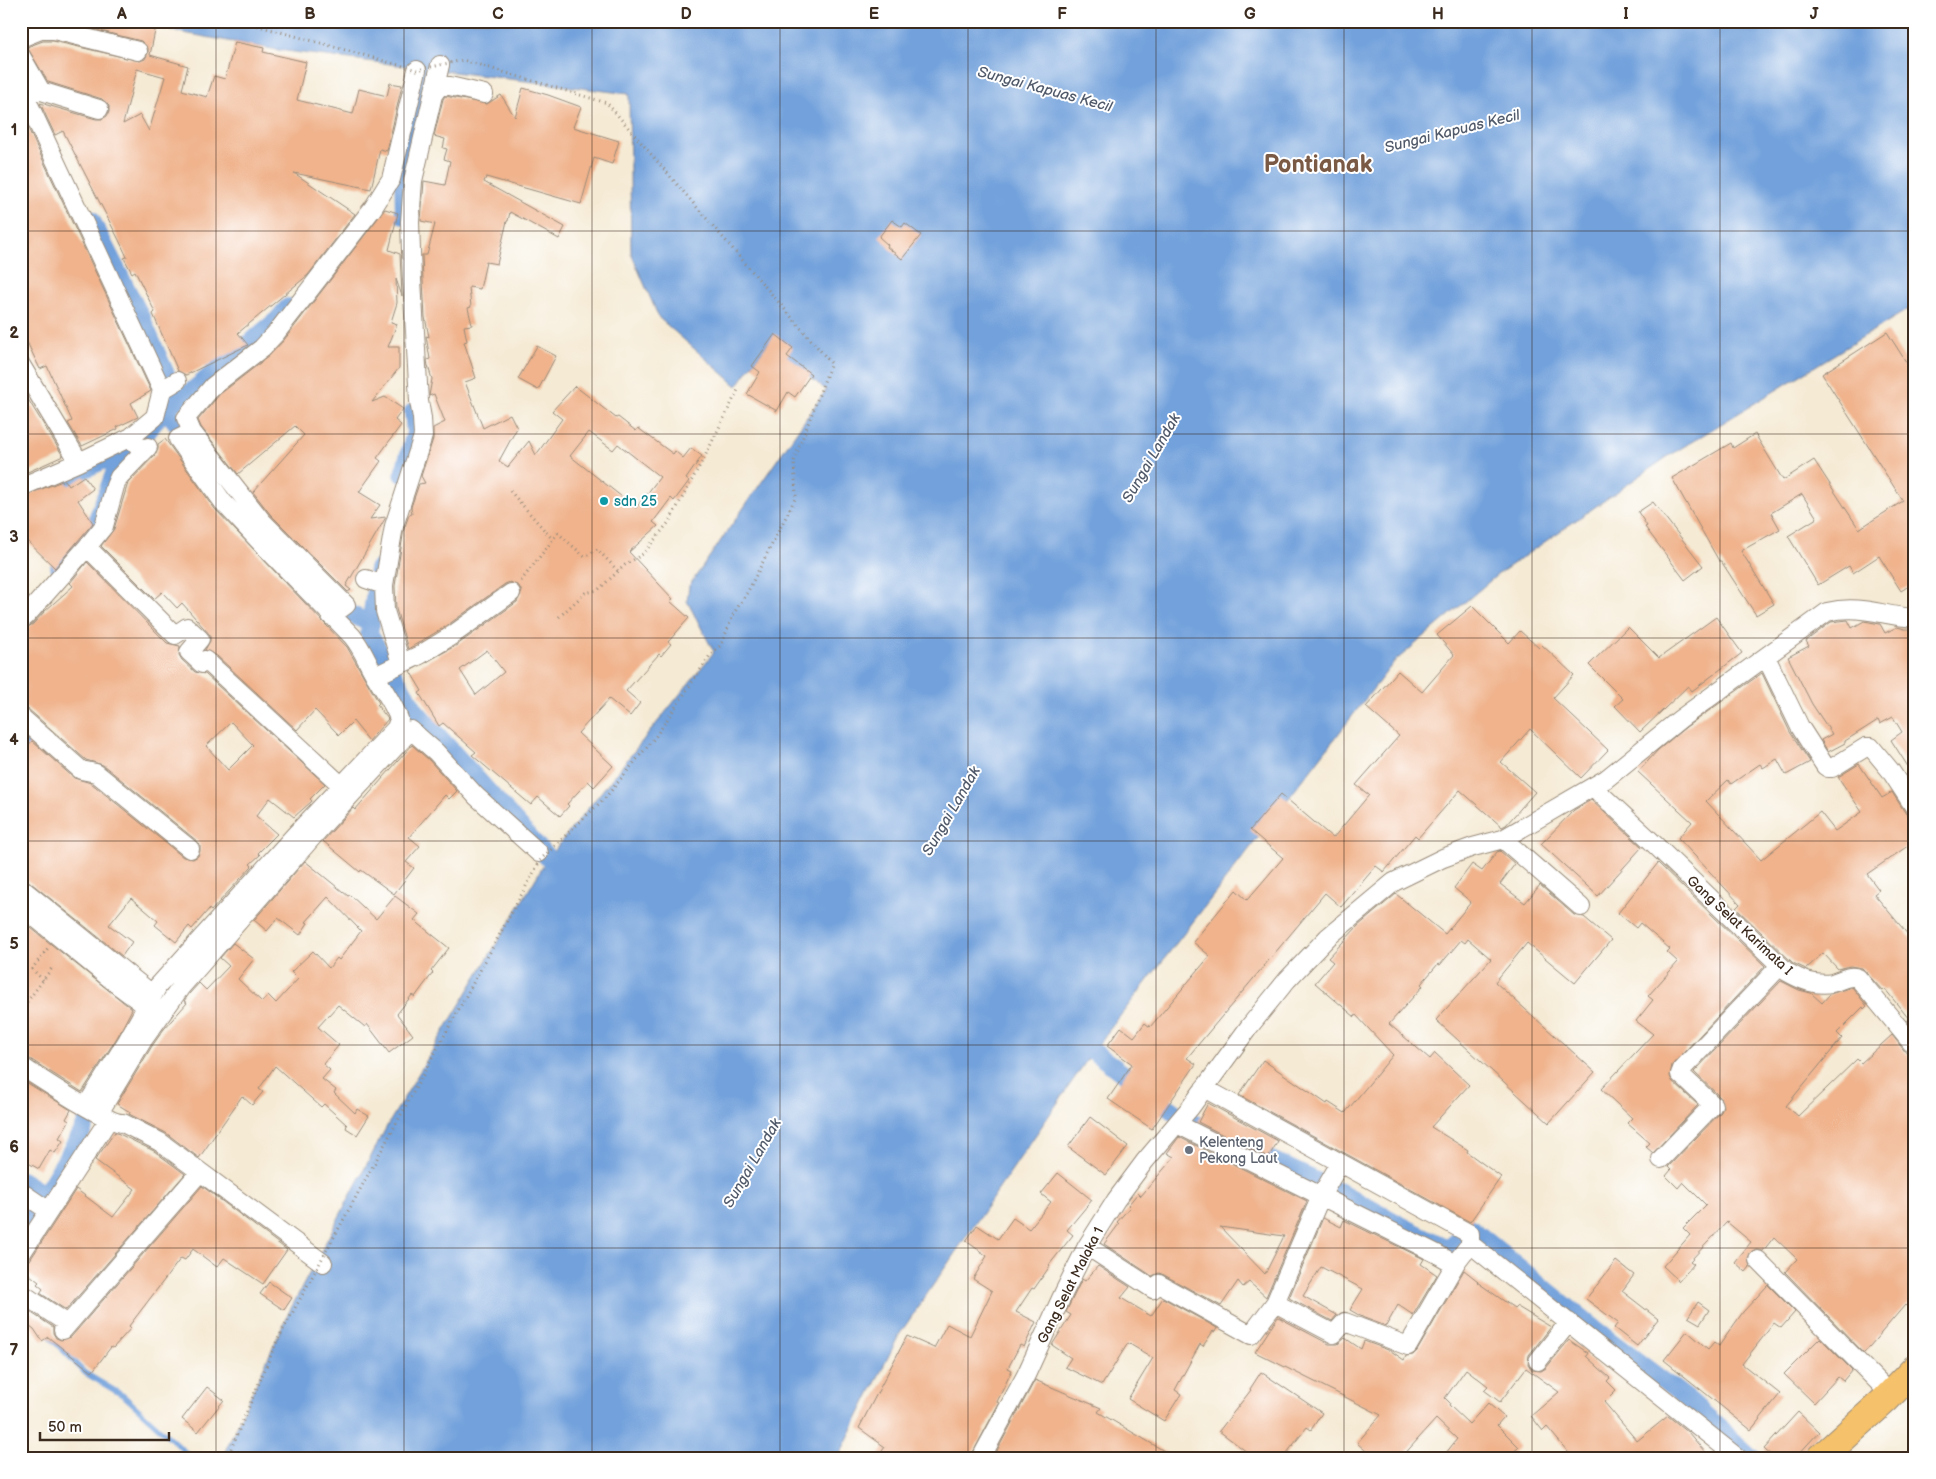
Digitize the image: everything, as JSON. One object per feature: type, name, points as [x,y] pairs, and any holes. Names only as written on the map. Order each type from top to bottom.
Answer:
[{"type":"highway","points":[[1821,1458],[1915,1368]]},
{"type":"street","points":[[21,38],[41,30],[54,30],[138,52]]},
{"type":"street","points":[[21,56],[30,98],[170,385],[155,417],[132,437],[21,487]]},
{"type":"street","points":[[401,663],[386,611],[384,585],[394,526],[423,436],[419,401],[410,222],[412,181],[440,65]]},
{"type":"street","points":[[332,616],[346,605],[256,526],[224,502],[185,436],[186,418],[213,386],[262,348],[271,338],[373,208],[391,179],[417,70]]},
{"type":"street","points":[[433,95],[441,84],[484,94]]},
{"type":"street","points":[[30,98],[99,108]]},
{"type":"street","points":[[21,365],[79,462]]},
{"type":"street","points":[[25,617],[104,526],[119,477],[146,450],[132,437]]},
{"type":"street","points":[[256,526],[362,649],[375,676],[405,724],[436,752],[476,796],[538,853]]},
{"type":"street","points":[[87,547],[175,635],[187,627],[200,639],[189,652],[202,664],[206,660],[342,786]]},
{"type":"street","points":[[366,579],[384,585]]},
{"type":"street","points":[[375,676],[420,655],[451,636],[511,593]]},
{"type":"street","name":"Gang Selat Malaka 1","points":[[981,1458],[1026,1375],[1087,1246],[1116,1200],[1145,1161],[1190,1108],[1249,1027],[1287,980],[1328,937],[1372,898],[1394,882],[1443,858],[1473,847],[1503,840],[1592,788],[1615,772],[1680,719],[1827,612],[1843,608],[1856,608],[1915,618]]},
{"type":"street","points":[[1766,657],[1800,727],[1825,766],[1832,768],[1866,747],[1872,747],[1915,808]]},
{"type":"street","points":[[21,717],[81,770],[96,773],[190,849]]},
{"type":"street","points":[[300,841],[342,786],[396,728],[405,724]]},
{"type":"street","points":[[21,1254],[49,1211],[127,1042],[149,1001],[230,919],[405,724]]},
{"type":"street","name":"Gang Selat Karimata I","points":[[1592,788],[1649,839],[1780,966],[1801,980],[1814,983],[1831,983],[1850,976],[1858,978],[1915,1047]]},
{"type":"street","points":[[1503,840],[1581,907]]},
{"type":"street","points":[[21,888],[149,1001]]},
{"type":"street","points":[[21,906],[120,986],[149,1001]]},
{"type":"street","points":[[115,1071],[230,919]]},
{"type":"street","points":[[1661,1159],[1713,1105],[1680,1074],[1682,1069],[1780,966]]},
{"type":"street","points":[[21,1066],[96,1112],[160,1142],[273,1228],[323,1263]]},
{"type":"street","points":[[1204,1088],[1470,1234],[1470,1246]]},
{"type":"street","points":[[1177,1124],[1437,1254],[1449,1262],[1457,1261]]},
{"type":"street","points":[[1087,1246],[1153,1289],[1159,1284],[1251,1335],[1275,1303],[1321,1196],[1340,1163]]},
{"type":"street","points":[[21,1293],[65,1327],[200,1172]]},
{"type":"street","points":[[21,1192],[49,1211]]},
{"type":"street","points":[[1275,1303],[1334,1334],[1344,1322],[1408,1346],[1457,1261],[1466,1248],[1470,1246]]},
{"type":"street","points":[[1470,1246],[1569,1322],[1738,1458]]},
{"type":"street","points":[[1758,1260],[1890,1394]]},
{"type":"street","points":[[1538,1361],[1569,1322]]},
{"type":"path","points":[[227,1458],[277,1341],[541,859],[605,798],[656,736],[711,654],[721,645],[734,613],[747,593],[796,497],[794,462],[831,363],[607,103],[463,60],[417,70],[241,21]]},
{"type":"path","points":[[559,617],[586,593],[598,590],[618,571],[643,554],[669,522],[706,456],[739,388]]},
{"type":"path","points":[[510,491],[553,540]]},
{"type":"path","points":[[511,593],[538,561],[558,533],[585,557],[597,549],[618,571]]},
{"type":"path","points":[[43,980],[32,969],[52,943]]},
{"type":"path","points":[[21,1010],[52,968]]},
{"type":"water","points":[[117,21],[1915,21],[1915,305],[1667,457],[1497,575],[1394,662],[1093,1051],[899,1335],[838,1458],[222,1458],[290,1310],[387,1126],[548,858],[714,652],[687,601],[689,586],[826,390],[768,343],[737,386],[659,318],[631,253],[629,94],[278,50]]},
{"type":"building","points":[[157,21],[150,55],[188,66],[182,90],[207,97],[214,76],[225,79],[235,42],[264,48],[263,52],[306,62],[297,100],[353,114],[359,89],[387,96],[390,83],[402,85],[387,151],[380,149],[371,189],[294,173],[355,214],[308,275],[238,333],[248,345],[186,375],[178,371],[153,314],[155,312],[135,271],[132,273],[124,258],[127,257],[119,240],[63,131],[55,135],[40,103],[96,119],[102,119],[107,116],[109,106],[102,99],[48,82],[27,47],[43,41],[53,41],[140,61],[145,59],[148,48],[141,41],[64,22]],"holes":[[[137,69],[165,77],[149,131],[140,115],[123,124]]]},
{"type":"building","points":[[523,88],[581,107],[573,127],[619,141],[612,164],[594,158],[581,204],[486,177],[484,182],[565,227],[559,239],[510,212],[497,264],[486,262],[480,289],[469,287],[471,307],[468,308],[472,325],[464,326],[467,341],[464,342],[476,378],[465,382],[483,428],[510,414],[517,428],[499,461],[508,467],[529,441],[536,455],[562,419],[552,411],[575,386],[616,418],[618,417],[636,431],[638,428],[673,454],[675,451],[683,458],[691,448],[702,456],[686,479],[689,481],[674,501],[671,498],[653,522],[658,526],[629,552],[673,599],[670,601],[689,618],[668,642],[671,644],[661,656],[659,654],[626,691],[640,703],[630,716],[609,699],[578,733],[613,766],[594,787],[588,781],[567,804],[569,806],[560,816],[538,797],[531,805],[472,755],[476,752],[443,723],[439,726],[419,693],[422,691],[410,671],[457,645],[517,602],[522,592],[519,586],[510,582],[505,584],[445,627],[408,649],[396,609],[395,586],[404,529],[409,515],[412,514],[411,507],[419,484],[425,483],[421,476],[433,439],[433,428],[445,422],[434,394],[429,396],[432,379],[427,360],[430,359],[426,336],[429,337],[425,317],[422,255],[427,255],[435,224],[421,221],[424,181],[445,185],[450,161],[444,159],[447,149],[443,148],[445,139],[434,136],[445,96],[487,104],[501,95],[515,117]],"holes":[[[589,432],[613,450],[618,444],[660,477],[636,508],[570,456]],[[487,650],[504,672],[476,695],[460,670]]]},
{"type":"building","points":[[21,113],[151,391],[131,403],[138,417],[82,446],[68,423],[72,421],[47,366],[40,369],[27,342],[21,344],[21,182],[28,178],[21,164]]},
{"type":"building","points":[[385,209],[398,213],[389,250],[400,254],[402,296],[396,279],[397,303],[391,322],[397,324],[388,347],[399,347],[399,368],[372,402],[385,397],[403,409],[395,420],[401,425],[377,458],[381,461],[359,492],[380,505],[370,519],[386,517],[346,586],[351,590],[348,592],[270,514],[253,492],[304,435],[295,426],[238,474],[201,427],[198,420],[220,394],[269,356],[284,340]]},
{"type":"building","points":[[892,220],[902,227],[905,223],[921,235],[902,259],[887,247],[888,245],[879,237]]},
{"type":"building","points":[[1887,332],[1915,376],[1915,582],[1901,591],[1879,556],[1853,573],[1849,566],[1818,585],[1788,536],[1817,518],[1802,494],[1771,513],[1780,529],[1741,551],[1774,604],[1756,615],[1721,561],[1719,561],[1672,478],[1731,443],[1733,448],[1755,434],[1783,480],[1814,460],[1859,529],[1903,501],[1822,374]]},
{"type":"building","points":[[775,334],[793,348],[787,356],[811,374],[795,397],[788,392],[777,411],[747,394],[760,372],[752,366]]},
{"type":"building","points":[[537,346],[556,356],[538,390],[518,379]]},
{"type":"building","points":[[21,388],[63,456],[21,475]]},
{"type":"building","points":[[165,439],[215,509],[347,647],[379,703],[377,705],[388,719],[369,741],[353,721],[339,735],[315,710],[297,730],[217,656],[205,650],[210,641],[210,635],[182,603],[177,608],[162,592],[154,599],[101,546],[114,529],[128,483],[156,454],[158,444]]},
{"type":"building","points":[[84,476],[93,489],[78,500],[93,523],[55,568],[21,535],[21,497],[65,480],[69,486]]},
{"type":"building","points":[[1653,502],[1703,566],[1685,580],[1645,527],[1647,526],[1638,512]]},
{"type":"building","points":[[87,562],[167,643],[180,646],[179,655],[182,660],[195,672],[205,674],[325,784],[310,799],[312,801],[294,817],[270,798],[256,816],[277,834],[258,853],[260,855],[250,864],[252,866],[211,911],[209,909],[192,929],[189,926],[176,942],[155,925],[158,921],[131,898],[109,925],[132,942],[122,956],[21,875],[21,754],[32,741],[74,778],[91,783],[183,857],[193,859],[198,856],[200,846],[197,841],[103,765],[86,760],[28,709],[21,707],[21,627],[28,627],[33,624],[73,586],[70,583]],"holes":[[[231,722],[253,745],[228,770],[206,746]]]},
{"type":"building","points":[[1472,606],[1509,643],[1520,631],[1539,648],[1542,645],[1574,675],[1553,698],[1608,750],[1581,778],[1530,729],[1501,762],[1535,792],[1506,825],[1502,827],[1460,790],[1418,838],[1415,835],[1384,872],[1376,866],[1341,907],[1325,893],[1187,1058],[1196,1064],[1152,1129],[1108,1099],[1132,1064],[1107,1046],[1121,1027],[1134,1037],[1145,1023],[1150,1027],[1210,956],[1193,942],[1236,890],[1247,900],[1283,858],[1250,830],[1281,794],[1333,838],[1369,795],[1356,785],[1399,736],[1366,707],[1398,671],[1422,692],[1454,655],[1437,635]]},
{"type":"building","points":[[1716,617],[1742,653],[1692,691],[1688,686],[1640,732],[1615,706],[1623,699],[1589,665],[1628,627],[1659,658]]},
{"type":"building","points":[[1848,620],[1852,628],[1864,621],[1880,624],[1885,633],[1897,627],[1915,629],[1915,788],[1909,780],[1914,776],[1891,740],[1902,732],[1893,717],[1880,724],[1878,720],[1845,741],[1845,743],[1828,752],[1821,740],[1832,734],[1812,704],[1788,657],[1809,646],[1806,641],[1831,622]]},
{"type":"building","points":[[1762,673],[1790,732],[1810,762],[1786,775],[1777,759],[1763,768],[1760,764],[1731,784],[1728,780],[1706,801],[1761,860],[1820,812],[1835,831],[1862,812],[1838,777],[1859,764],[1882,798],[1892,792],[1906,814],[1915,818],[1915,841],[1867,874],[1879,890],[1874,894],[1915,943],[1915,1030],[1907,1021],[1909,1019],[1885,989],[1883,991],[1862,968],[1850,966],[1838,969],[1823,953],[1806,969],[1793,963],[1736,908],[1740,904],[1678,838],[1692,822],[1638,772],[1658,750],[1686,727]]},
{"type":"building","points":[[412,745],[429,760],[457,791],[449,799],[445,795],[409,837],[420,846],[406,862],[414,868],[394,894],[361,870],[360,872],[323,841],[353,808],[355,810]]},
{"type":"building","points":[[1591,800],[1642,847],[1598,896],[1541,844],[1574,810]]},
{"type":"building","points":[[1500,851],[1515,864],[1500,884],[1525,903],[1540,885],[1574,915],[1584,917],[1611,940],[1575,983],[1527,943],[1495,982],[1595,1072],[1549,1123],[1436,1020],[1491,959],[1468,939],[1465,943],[1461,940],[1440,965],[1438,964],[1421,984],[1423,986],[1389,1024],[1430,1059],[1435,1053],[1469,1085],[1431,1127],[1468,1150],[1467,1152],[1501,1177],[1470,1222],[1239,1095],[1263,1060],[1327,1104],[1328,1102],[1345,1113],[1393,1055],[1356,1015],[1355,1017],[1315,983],[1333,962],[1328,958],[1358,926],[1396,894],[1445,934],[1471,902],[1454,888],[1472,864],[1482,871],[1497,852]]},
{"type":"building","points":[[305,861],[348,896],[350,895],[376,919],[395,896],[419,914],[414,920],[449,948],[431,971],[433,973],[415,997],[412,995],[397,1014],[413,1035],[389,1053],[367,1024],[365,1027],[338,1005],[318,1027],[339,1045],[323,1064],[330,1070],[322,1079],[336,1090],[334,1093],[355,1113],[357,1109],[369,1116],[357,1135],[346,1128],[347,1125],[324,1104],[321,1107],[275,1066],[259,1089],[263,1092],[252,1105],[242,1096],[199,1158],[166,1133],[129,1114],[130,1112],[117,1104],[152,1046],[187,1003],[184,1001],[189,994],[199,983],[206,990],[229,966],[220,958],[233,943],[254,959],[238,979],[262,1002],[268,995],[276,1003],[298,979],[291,972],[313,951],[329,968],[337,958],[339,960],[361,931],[328,897],[306,922],[308,923],[300,935],[278,918],[267,931],[254,920]]},
{"type":"building","points":[[1658,863],[1765,966],[1672,1065],[1670,1076],[1672,1081],[1698,1105],[1653,1153],[1646,1147],[1650,1143],[1627,1123],[1632,1118],[1601,1089],[1653,1034],[1636,1021],[1653,1000],[1648,996],[1678,962],[1667,952],[1670,949],[1640,923],[1636,928],[1618,913]]},
{"type":"building","points":[[21,920],[132,1009],[118,1036],[82,1092],[21,1055]]},
{"type":"building","points":[[1781,981],[1799,990],[1811,993],[1822,1003],[1830,994],[1852,987],[1867,1006],[1864,1009],[1863,1007],[1837,1033],[1842,1038],[1786,1106],[1798,1116],[1857,1059],[1861,1063],[1892,1035],[1907,1054],[1915,1057],[1915,1297],[1905,1305],[1864,1353],[1785,1272],[1797,1259],[1774,1237],[1763,1251],[1756,1250],[1750,1253],[1748,1258],[1750,1267],[1746,1272],[1735,1262],[1751,1242],[1727,1222],[1690,1261],[1694,1264],[1679,1281],[1663,1266],[1690,1235],[1683,1228],[1706,1205],[1683,1182],[1678,1188],[1666,1176],[1671,1170],[1668,1167],[1721,1112],[1723,1107],[1720,1097],[1694,1072]]},
{"type":"building","points":[[21,1079],[71,1110],[66,1119],[69,1121],[59,1138],[63,1141],[55,1153],[50,1150],[39,1169],[21,1159]]},
{"type":"building","points":[[1208,1103],[1278,1141],[1268,1158],[1198,1122]]},
{"type":"building","points":[[1090,1117],[1128,1146],[1106,1175],[1068,1147]]},
{"type":"building","points":[[115,1132],[154,1151],[185,1174],[66,1310],[40,1293],[43,1289],[37,1284],[39,1282],[21,1268],[21,1264],[30,1260],[76,1189],[113,1217],[135,1189],[95,1160]]},
{"type":"building","points":[[1179,1137],[1307,1201],[1266,1297],[1249,1282],[1243,1287],[1238,1281],[1221,1306],[1164,1275],[1159,1273],[1152,1276],[1104,1244],[1119,1224],[1117,1222],[1130,1207],[1128,1205],[1138,1193],[1141,1196],[1174,1157],[1167,1153]],"holes":[[[1220,1227],[1284,1236],[1265,1274]]]},
{"type":"building","points":[[1058,1173],[1092,1200],[1067,1230],[1073,1235],[1016,1312],[1036,1322],[1024,1347],[1020,1345],[1008,1368],[1012,1370],[997,1402],[999,1403],[970,1458],[877,1458],[885,1447],[859,1428],[907,1336],[934,1348],[947,1324],[970,1336],[992,1291],[973,1279],[987,1256],[966,1241],[977,1225],[998,1239],[1013,1218],[1029,1229],[1051,1202],[1041,1194]]},
{"type":"building","points":[[202,1186],[287,1250],[263,1284],[224,1258],[217,1267],[193,1249],[185,1260],[181,1258],[129,1326],[131,1328],[113,1348],[111,1347],[92,1372],[48,1337],[42,1341],[34,1329],[21,1319],[27,1310],[53,1327],[53,1333],[56,1338],[61,1340],[71,1337]]},
{"type":"building","points":[[1323,1218],[1341,1227],[1344,1220],[1424,1259],[1421,1264],[1437,1275],[1413,1315],[1398,1305],[1386,1326],[1364,1318],[1350,1310],[1363,1289],[1321,1267],[1303,1296],[1337,1315],[1332,1321],[1289,1298]]},
{"type":"building","points":[[1616,1261],[1634,1275],[1622,1291],[1658,1319],[1637,1346],[1614,1328],[1618,1323],[1586,1299]]},
{"type":"building","points":[[1098,1266],[1130,1287],[1121,1298],[1151,1316],[1163,1298],[1217,1328],[1203,1346],[1200,1344],[1175,1390],[1181,1394],[1164,1421],[1128,1399],[1153,1358],[1128,1343],[1102,1385],[1065,1367],[1071,1358],[1052,1345],[1071,1315],[1066,1312],[1082,1279],[1085,1281]]},
{"type":"building","points":[[1464,1270],[1477,1282],[1514,1308],[1516,1306],[1551,1327],[1529,1355],[1528,1364],[1532,1370],[1541,1371],[1546,1368],[1569,1340],[1588,1353],[1586,1356],[1610,1378],[1607,1381],[1616,1390],[1604,1402],[1637,1441],[1668,1416],[1688,1432],[1705,1452],[1697,1458],[1573,1458],[1547,1427],[1543,1431],[1531,1416],[1559,1392],[1526,1368],[1500,1402],[1484,1390],[1488,1386],[1466,1369],[1445,1398],[1450,1403],[1449,1405],[1469,1424],[1488,1403],[1504,1417],[1497,1425],[1519,1447],[1507,1458],[1442,1458],[1457,1439],[1436,1419],[1401,1458],[1374,1458],[1357,1443],[1381,1415],[1255,1352],[1278,1317],[1329,1344],[1338,1344],[1345,1338],[1361,1349],[1364,1341],[1391,1351],[1404,1360],[1406,1356],[1413,1355],[1417,1351]]},
{"type":"building","points":[[269,1282],[292,1298],[284,1310],[260,1294]]},
{"type":"building","points":[[1768,1285],[1795,1312],[1781,1328],[1774,1323],[1742,1364],[1780,1394],[1751,1430],[1664,1360],[1687,1331],[1708,1349],[1714,1342],[1719,1346],[1743,1312]]},
{"type":"building","points":[[1698,1302],[1709,1310],[1700,1324],[1688,1317]]},
{"type":"building","points":[[1820,1338],[1852,1370],[1843,1381],[1838,1377],[1814,1403],[1784,1374]]},
{"type":"building","points":[[1261,1372],[1322,1413],[1311,1430],[1307,1427],[1283,1458],[1255,1458],[1219,1431],[1251,1390]]},
{"type":"building","points":[[1035,1380],[1101,1408],[1098,1412],[1176,1458],[993,1458]]},
{"type":"building","points":[[207,1387],[224,1400],[198,1432],[182,1419]]},
{"type":"building","points":[[1798,1412],[1819,1432],[1795,1458],[1774,1458],[1764,1449]]},
{"type":"waterway","points":[[396,178],[403,169],[425,76]]},
{"type":"waterway","points":[[403,169],[404,216]]},
{"type":"waterway","points":[[91,219],[141,317],[177,399]]},
{"type":"waterway","points":[[59,567],[96,522],[122,452],[135,449],[165,408],[193,390],[277,320],[288,307]]},
{"type":"waterway","points":[[165,408],[194,446]]},
{"type":"waterway","points":[[403,474],[415,433],[413,412]]},
{"type":"waterway","points":[[48,484],[122,452]]},
{"type":"waterway","points":[[378,569],[369,634],[416,711],[548,858]]},
{"type":"waterway","points":[[331,599],[344,611],[371,624]]},
{"type":"waterway","points":[[21,724],[29,731],[21,740]]},
{"type":"waterway","points":[[150,1011],[189,964]]},
{"type":"waterway","points":[[1093,1051],[1182,1118],[1342,1193],[1408,1229],[1448,1248],[1471,1228],[1596,1330],[1690,1401],[1752,1458]]},
{"type":"waterway","points":[[21,1234],[81,1134],[98,1097]]},
{"type":"waterway","points":[[21,1180],[45,1195]]},
{"type":"waterway","points":[[51,1338],[85,1373],[124,1396],[192,1458]]},
{"type":"place","name":"sdn 25","points":[[604,501]]},
{"type":"place","name":"Kelenteng Pekong Laut","points":[[1189,1150]]},
{"type":"district","name":"Pontianak","points":[[1318,164]]},
{"type":"water label","name":"Sungai Kapuas Kecil","points":[[1045,89]]},
{"type":"water label","name":"Sungai Kapuas Kecil","points":[[1452,131]]},
{"type":"water label","name":"Sungai Landak","points":[[1151,458]]},
{"type":"water label","name":"Sungai Landak","points":[[951,811]]},
{"type":"water label","name":"Sungai Landak","points":[[752,1163]]}]
